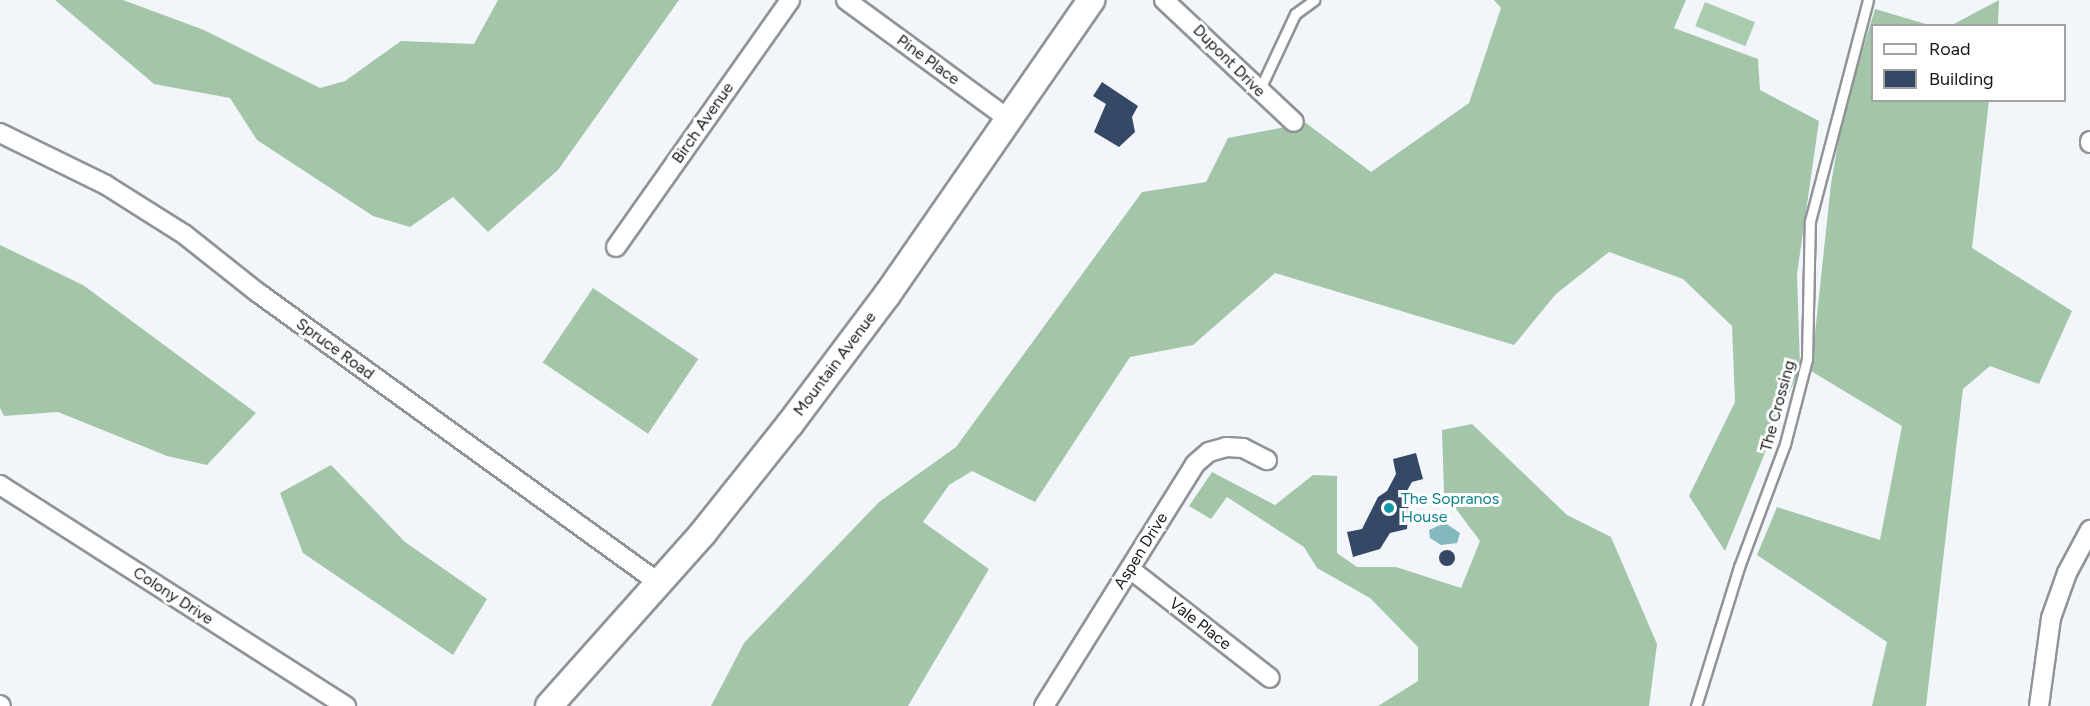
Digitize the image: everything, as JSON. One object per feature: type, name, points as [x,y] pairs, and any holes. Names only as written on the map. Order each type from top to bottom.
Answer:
[{"type":"street","name":"Birch Avenue","points":[[616,247],[790,0]]},
{"type":"street","name":"Pine Place","points":[[846,0],[1010,120]]},
{"type":"street","name":"Mountain Avenue","points":[[549,706],[660,584],[822,382],[1010,120],[1091,0]]},
{"type":"street","name":"Dupont Drive","points":[[1164,0],[1294,123]]},
{"type":"street","name":"Spruce Road","points":[[0,133],[106,186],[185,235],[257,292],[660,584]]},
{"type":"street","name":"Aspen Drive","points":[[1044,706],[1201,458],[1218,448],[1235,446],[1267,460]]},
{"type":"street","name":"Colony Drive","points":[[0,485],[346,706]]},
{"type":"street","points":[[2038,706],[2051,618],[2067,573],[2090,530]]},
{"type":"street","name":"Vale Place","points":[[1130,569],[1270,678]]},
{"type":"lane","points":[[1259,92],[1295,14],[1314,0]]},
{"type":"lane","name":"The Crossing","points":[[1696,706],[1739,567],[1785,444],[1807,359],[1810,221],[1868,0]]},
{"type":"green space","points":[[55,0],[123,0],[204,30],[320,88],[345,81],[401,41],[474,44],[498,0],[679,0],[558,170],[488,232],[453,197],[410,227],[373,216],[257,140],[230,98],[154,84]]},
{"type":"green space","points":[[1494,0],[1686,0],[1674,28],[1758,59],[1760,90],[1819,121],[1797,274],[1800,367],[1725,551],[1689,496],[1735,402],[1732,326],[1683,279],[1609,252],[1556,294],[1514,345],[1275,273],[1193,345],[1130,357],[1035,502],[972,471],[949,485],[923,522],[989,569],[908,706],[711,706],[744,643],[879,502],[956,447],[1142,192],[1206,182],[1228,138],[1306,123],[1371,172],[1469,103],[1501,8]]},
{"type":"green space","points":[[1999,0],[1998,24],[1954,24]]},
{"type":"green space","points":[[1705,2],[1755,22],[1745,46],[1695,26]]},
{"type":"green space","points":[[1875,9],[1926,24],[1871,24],[1871,102],[1989,102],[1972,248],[2072,311],[2039,384],[1990,366],[1963,389],[1926,706],[1872,706],[1887,642],[1757,555],[1777,507],[1880,540],[1902,426],[1811,371],[1831,184],[1842,119]]},
{"type":"green space","points":[[0,245],[83,285],[256,413],[207,465],[167,456],[58,412],[4,416],[0,408]]},
{"type":"green space","points":[[593,288],[698,359],[648,434],[543,363]]},
{"type":"green space","points":[[1472,424],[1567,515],[1611,537],[1657,644],[1649,706],[1378,706],[1418,681],[1418,647],[1370,598],[1317,568],[1304,547],[1227,497],[1211,519],[1189,506],[1212,472],[1275,505],[1313,475],[1337,476],[1337,553],[1357,567],[1396,567],[1461,588],[1480,541],[1444,493],[1442,430]]},
{"type":"green space","points":[[331,465],[405,542],[487,599],[453,655],[303,553],[280,493]]},
{"type":"water","points":[[1445,523],[1460,533],[1457,543],[1441,545],[1430,538],[1429,530]]},
{"type":"building","points":[[1102,82],[1138,106],[1132,117],[1135,132],[1119,147],[1094,132],[1106,104],[1093,96]]},
{"type":"building","name":"The Sopranos House","points":[[1416,453],[1423,479],[1412,482],[1404,496],[1409,499],[1407,529],[1390,533],[1380,549],[1353,557],[1347,532],[1362,529],[1378,497],[1387,491],[1396,474],[1393,459]]},
{"type":"building","points":[[1447,550],[1455,558],[1447,566],[1439,558]]},
{"type":"place","name":"The Sopranos House","points":[[1389,508]]}]
